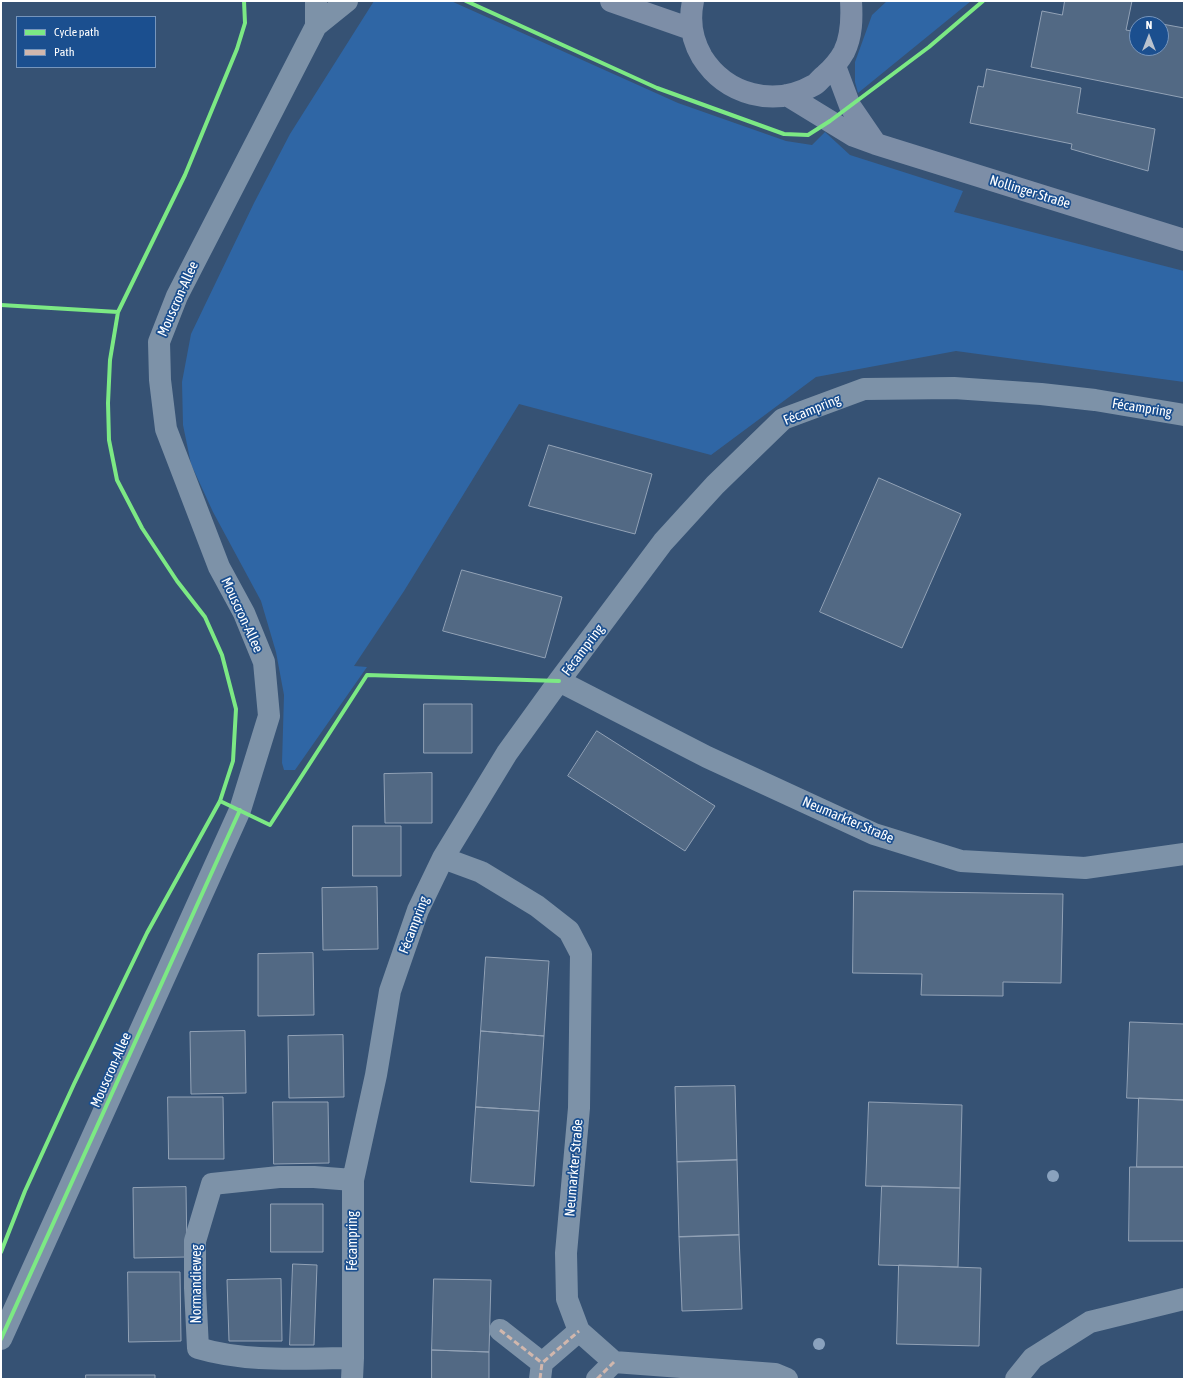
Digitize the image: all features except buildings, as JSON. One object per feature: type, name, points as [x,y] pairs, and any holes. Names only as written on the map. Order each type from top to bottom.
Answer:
[{"type":"main road","points":[[611,1],[692,29]]},
{"type":"main road","points":[[693,1],[691,9],[692,29],[698,50],[709,68],[725,82],[744,92],[766,97],[787,95],[814,85],[835,66],[845,51],[850,35],[852,18],[851,1]]},
{"type":"main road","points":[[835,66],[850,106],[876,144]]},
{"type":"main road","name":"Nollinger Straße","points":[[787,95],[854,136],[1184,240]]},
{"type":"street","name":"Mouscron-Allee","points":[[316,1],[316,26]]},
{"type":"street","name":"Mouscron-Allee","points":[[1,1339],[240,810],[270,716],[264,662],[244,613],[219,567],[166,429],[160,380],[159,342],[177,296],[316,26],[347,1]]},
{"type":"street","name":"Fécampring","points":[[352,1368],[353,1180],[376,1075],[390,991],[418,910],[443,858],[507,753],[663,542],[715,485],[783,419],[864,389],[954,388],[1048,395],[1095,400],[1184,415]]},
{"type":"street","name":"Neumarkter Straße","points":[[559,681],[707,757],[874,834],[961,861],[1085,868],[1184,854]]},
{"type":"street","name":"Neumarkter Straße","points":[[443,858],[481,872],[536,906],[569,931],[582,954],[579,1108],[566,1253],[567,1299],[579,1331],[614,1362]]},
{"type":"street","name":"Normandieweg","points":[[352,1368],[261,1357],[218,1354],[198,1348],[194,1288],[195,1241],[212,1184],[279,1177],[314,1177],[353,1180]]},
{"type":"street","points":[[1016,1379],[1033,1358],[1090,1322],[1184,1299]]},
{"type":"street","points":[[500,1330],[541,1371],[579,1331]]},
{"type":"street","points":[[597,1379],[614,1362],[775,1374],[787,1379]]},
{"type":"shaded area","points":[[374,1],[451,1],[678,103],[786,141],[812,145],[825,132],[850,155],[963,191],[954,212],[1184,271],[1184,382],[956,351],[816,377],[711,455],[519,404],[404,591],[354,666],[367,667],[295,770],[284,770],[282,763],[284,695],[276,652],[261,601],[213,512],[191,464],[183,425],[182,382],[191,334],[254,203],[290,134]]},
{"type":"shaded area","points":[[887,1],[971,1],[858,93],[855,82],[855,62],[872,15]]},
{"type":"marked path","points":[[500,1330],[542,1363]]},
{"type":"marked path","points":[[540,1379],[542,1363],[579,1331]]},
{"type":"marked path","points":[[597,1379],[614,1362]]},
{"type":"cycle path","points":[[1,1252],[25,1191],[74,1084],[147,933],[220,801],[233,761],[236,709],[222,655],[205,617],[177,581],[142,528],[117,480],[109,440],[108,403],[110,360],[118,312],[185,175],[237,49],[245,23],[244,1]]},
{"type":"cycle path","points":[[466,1],[657,88],[784,134],[808,135],[830,121],[929,47],[983,1]]},
{"type":"cycle path","points":[[1,305],[118,312]]},
{"type":"cycle path","points":[[220,801],[270,825],[367,675],[559,681]]},
{"type":"cycle path","points":[[1,1339],[240,810]]}]
